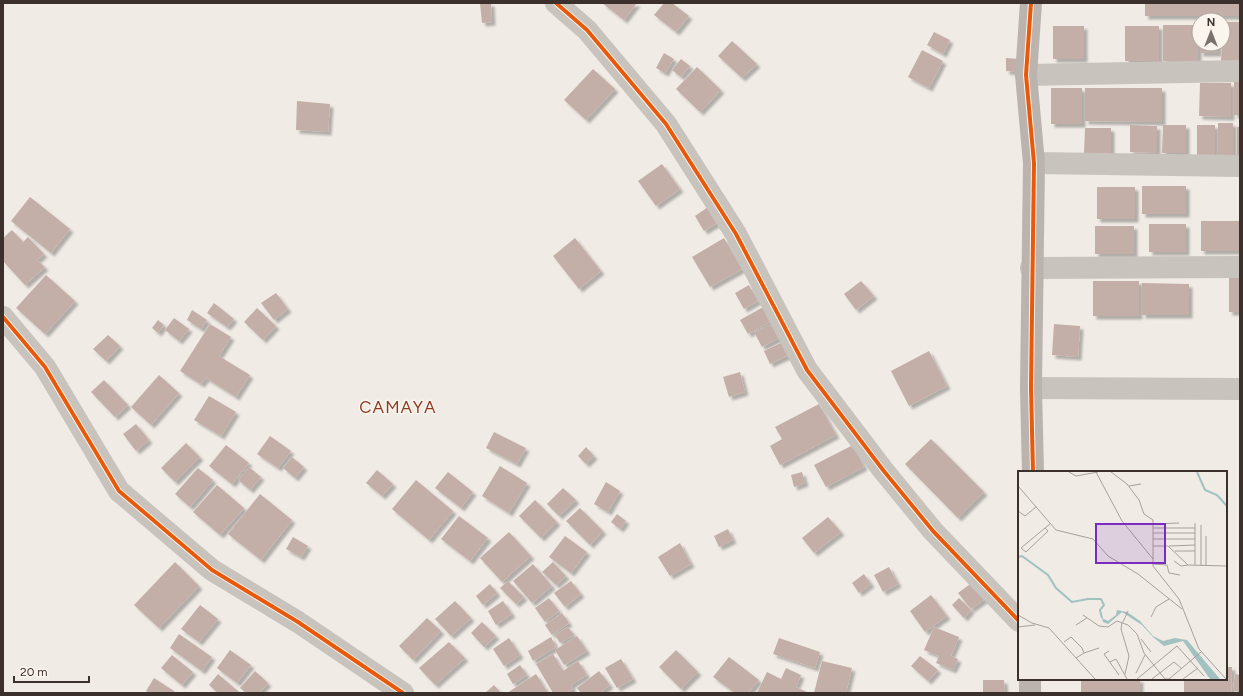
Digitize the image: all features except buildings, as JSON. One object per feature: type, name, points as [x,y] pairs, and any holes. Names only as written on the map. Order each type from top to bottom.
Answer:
[{"type":"street","points":[[556,3],[587,30],[666,124],[736,234],[807,370],[883,470],[933,531],[1018,620]]},
{"type":"street","points":[[1031,3],[1026,75],[1034,163],[1031,388],[1033,471]]},
{"type":"street","points":[[1026,75],[1240,71]]},
{"type":"street","points":[[1034,163],[1240,166]]},
{"type":"street","points":[[1032,268],[1240,267]]},
{"type":"street","points":[[3,317],[45,367],[119,491],[212,570],[298,622],[403,693]]},
{"type":"street","points":[[1031,388],[1240,389]]},
{"type":"street","points":[[1030,680],[1030,693]]},
{"type":"cycle path","points":[[556,3],[587,30],[666,124],[736,234],[807,370],[883,470],[933,531],[1018,620]]},
{"type":"cycle path","points":[[1031,3],[1026,75],[1034,163],[1031,388],[1033,471]]},
{"type":"cycle path","points":[[3,317],[45,367],[119,491],[212,570],[298,622],[403,693]]},
{"type":"district","name":"CAMAYA","points":[[398,407]]}]
